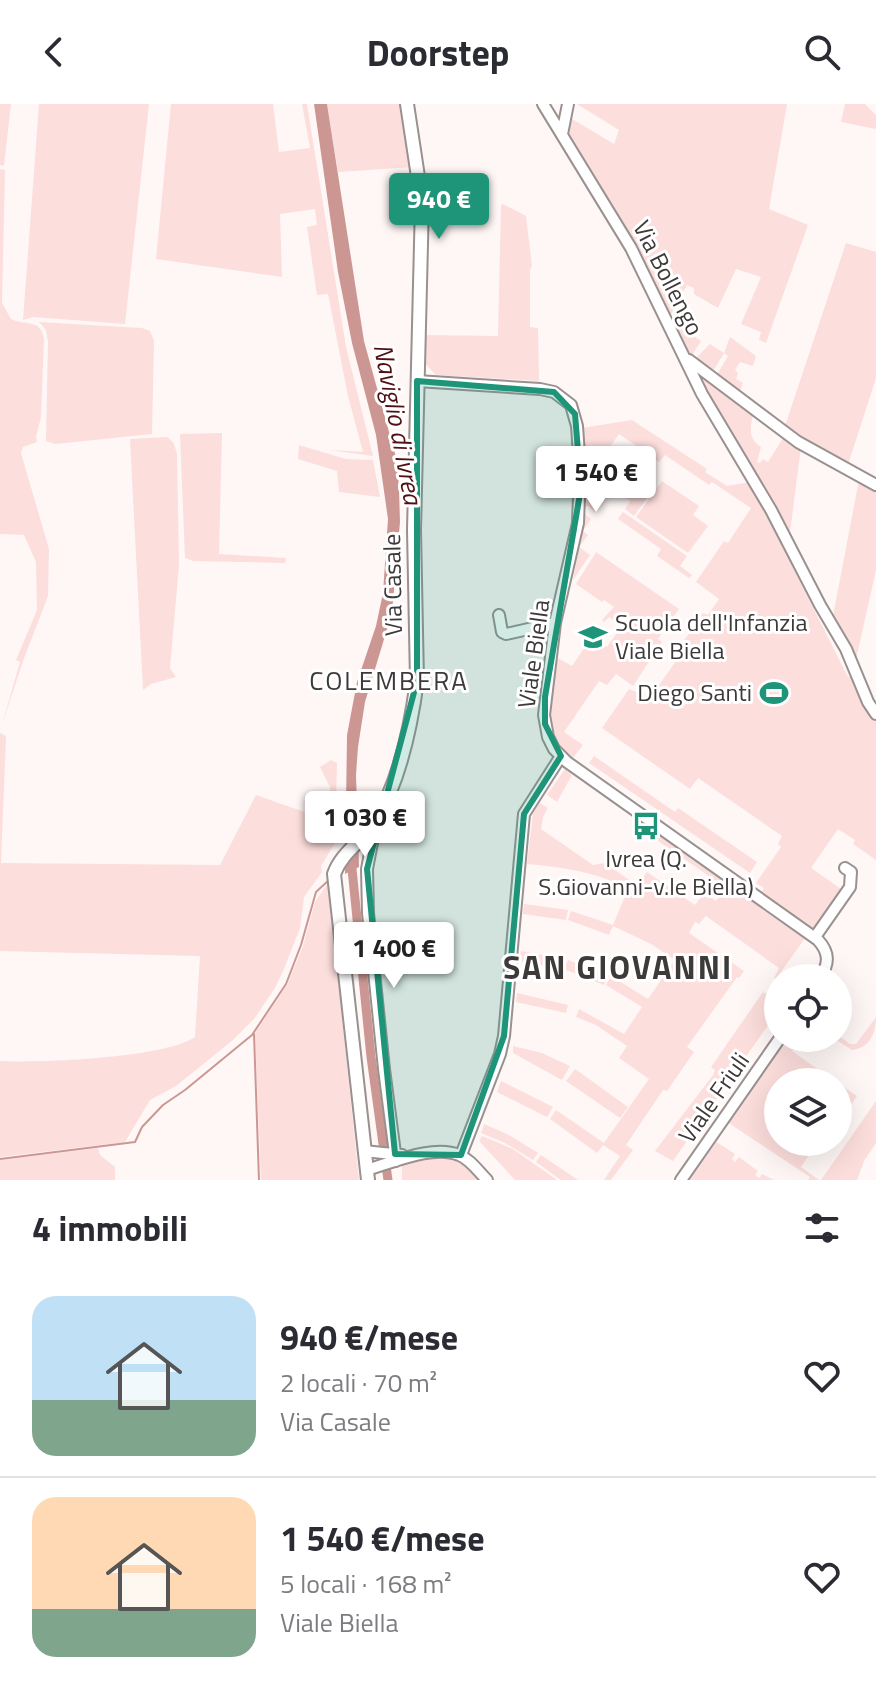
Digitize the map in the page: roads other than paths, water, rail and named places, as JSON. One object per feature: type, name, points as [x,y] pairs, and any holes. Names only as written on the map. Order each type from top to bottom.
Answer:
[{"type":"main road","name":"Via Casale","points":[[370,1152],[334,874],[338,861],[376,820],[393,783],[417,681],[414,530],[422,203],[407,104]]},
{"type":"main road","points":[[370,1152],[370,1172]]},
{"type":"street","name":"Via Bollengo","points":[[543,104],[631,248],[686,358],[798,442],[876,485]]},
{"type":"street","points":[[551,116],[561,104]]},
{"type":"street","points":[[562,134],[568,104]]},
{"type":"street","points":[[686,358],[702,394],[771,510],[846,649],[876,714]]},
{"type":"street","name":"Viale Biella","points":[[417,381],[540,389],[554,392],[571,405],[577,426],[580,507],[555,623],[544,715],[548,737],[561,756]]},
{"type":"street","points":[[499,615],[502,632],[506,634],[555,623]]},
{"type":"street","points":[[461,1155],[504,1036],[524,814],[561,756],[814,937],[823,945],[827,964]]},
{"type":"street","name":"Via Casale","points":[[376,820],[367,869],[367,896],[383,1061],[399,1157]]},
{"type":"street","points":[[814,937],[850,887],[851,872],[845,868]]},
{"type":"street","name":"Viale Friuli","points":[[681,1180],[770,1052]]},
{"type":"street","points":[[370,1152],[399,1157],[447,1152],[461,1155],[487,1180]]},
{"type":"street","points":[[370,1172],[399,1157]]},
{"type":"waterway","name":"Naviglio di Ivrea","points":[[351,859],[371,1057],[388,1180]]},
{"type":"waterway","points":[[0,1159],[135,1142],[142,1127],[163,1105],[252,1035],[286,984],[316,892],[330,879]]},
{"type":"waterway","points":[[254,1034],[259,1180]]},
{"type":"place","name":"Scuola dell'Infanzia Viale Biella","points":[[593,637]]},
{"type":"place","name":"Diego Santi","points":[[774,693]]},
{"type":"place","name":"Ivrea (Q. S.Giovanni-v.le Biella)","points":[[646,826]]},
{"type":"district","name":"COLEMBERA","points":[[389,681]]},
{"type":"district","name":"SAN GIOVANNI","points":[[618,968]]}]
